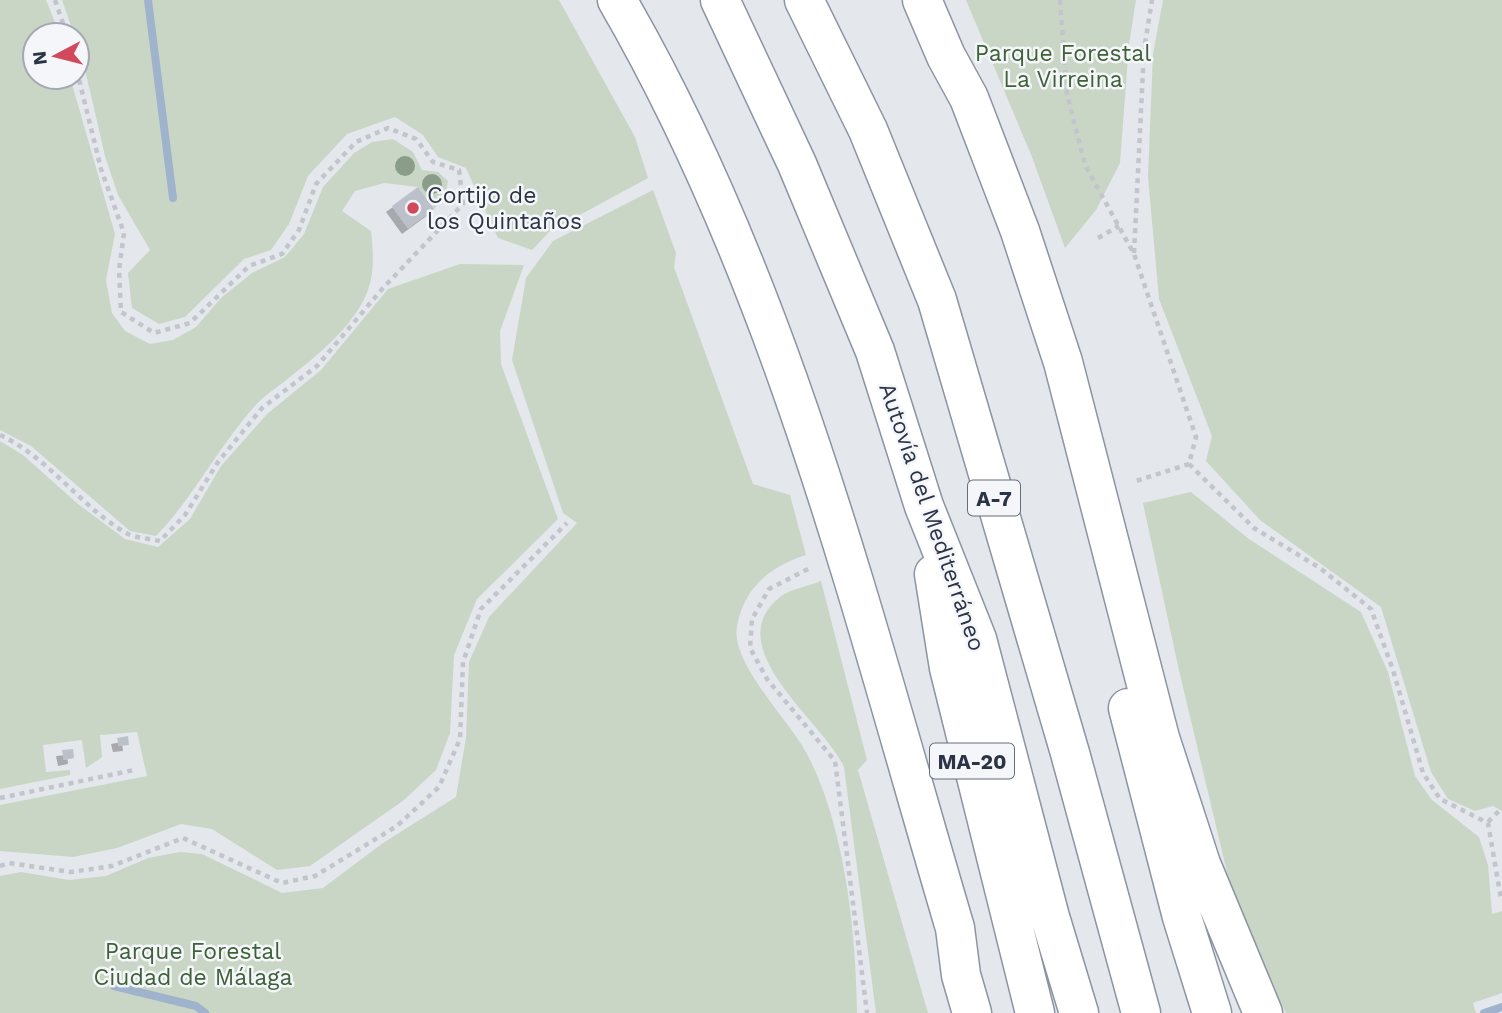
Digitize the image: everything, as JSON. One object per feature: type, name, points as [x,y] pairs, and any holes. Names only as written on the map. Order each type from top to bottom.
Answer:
[{"type":"highway","points":[[617,0],[694,152],[755,292],[793,392],[955,928],[975,972],[989,1013]]},
{"type":"highway","name":"Autovía del Mediterráneo","points":[[720,0],[797,164],[875,351],[924,506],[976,639],[1050,918],[1079,1013]]},
{"type":"highway","name":"A-7","points":[[804,0],[868,130],[937,300],[1070,753],[1141,1013]]},
{"type":"highway","points":[[922,0],[946,56],[969,97],[1024,244],[1063,362],[1160,738],[1201,864],[1264,1013]]},
{"type":"highway","points":[[946,56],[958,100],[1006,234],[1048,365],[1088,528],[1142,771],[1212,1013]]},
{"type":"highway","name":"MA-20","points":[[924,506],[949,668],[1035,1013]]},
{"type":"highway","points":[[955,928],[961,975],[972,1013]]},
{"type":"path","points":[[55,0],[62,21]]},
{"type":"path","points":[[1060,0],[1070,106],[1085,164],[1134,254],[1196,437],[1189,464]]},
{"type":"path","points":[[1134,254],[1144,50],[1152,0]]},
{"type":"path","points":[[0,435],[27,448],[130,535],[160,541],[185,515],[218,462],[262,408],[317,366],[383,288],[463,204],[459,170],[433,162],[416,139],[388,128],[356,142],[316,184],[299,230],[282,254],[248,266],[190,323],[154,333],[121,312],[119,270],[124,233],[101,169],[82,91]]},
{"type":"path","points":[[1098,238],[1119,226]]},
{"type":"path","points":[[1136,481],[1189,464]]},
{"type":"path","points":[[1189,464],[1254,528],[1320,568],[1371,609],[1393,670],[1423,773],[1440,799],[1488,823]]},
{"type":"path","points":[[0,866],[9,863],[71,872],[98,868],[183,838],[282,883],[315,876],[397,826],[439,787],[460,739],[463,662],[481,609],[568,523]]},
{"type":"path","points":[[808,569],[769,589],[752,620],[750,648],[767,679],[835,761],[867,1013]]},
{"type":"path","points":[[0,798],[134,770]]},
{"type":"path","points":[[1488,823],[1502,808]]},
{"type":"path","points":[[1488,823],[1501,899]]},
{"type":"green space","points":[[0,0],[46,0],[54,21],[21,21],[21,91],[74,91],[115,234],[106,280],[112,313],[125,331],[150,344],[173,340],[196,327],[221,298],[252,273],[285,257],[304,234],[323,187],[354,153],[372,142],[393,139],[413,152],[422,170],[438,172],[448,181],[445,197],[434,209],[418,187],[384,183],[355,191],[342,211],[371,231],[372,275],[362,303],[335,338],[253,408],[182,506],[156,536],[130,531],[31,446],[0,430]]},
{"type":"green space","points":[[62,0],[559,0],[635,137],[648,178],[550,231],[532,250],[498,238],[466,168],[438,157],[423,135],[395,117],[347,134],[308,176],[289,224],[271,250],[244,259],[185,317],[159,324],[132,308],[128,273],[150,250],[118,195],[105,156],[90,91],[91,21],[69,21]]},
{"type":"green space","name":"Parque Forestal La Virreina","points":[[966,0],[1136,0],[1129,44],[1120,163],[1096,210],[1065,248],[1032,157]]},
{"type":"green space","points":[[1163,0],[1502,0],[1502,811],[1493,806],[1475,811],[1448,799],[1431,772],[1381,607],[1260,520],[1206,461],[1212,436],[1159,299],[1148,177],[1153,54]]},
{"type":"green space","name":"Parque Forestal Ciudad de Málaga","points":[[653,190],[676,253],[674,267],[753,484],[790,495],[806,555],[781,565],[753,589],[741,612],[737,641],[763,692],[807,754],[831,813],[851,914],[857,1013],[0,1013],[0,876],[21,872],[69,880],[106,876],[148,858],[180,852],[202,854],[282,893],[323,888],[383,843],[456,797],[466,738],[469,662],[489,617],[577,523],[563,513],[512,360],[526,278],[553,241]]},
{"type":"green space","points":[[460,264],[524,265],[500,331],[501,364],[558,519],[477,599],[454,655],[450,733],[436,770],[404,800],[310,866],[277,870],[212,829],[181,824],[117,848],[73,857],[0,851],[0,805],[147,776],[137,732],[100,735],[102,757],[86,768],[82,740],[43,745],[46,772],[70,770],[70,775],[0,789],[0,441],[23,455],[78,504],[125,539],[158,547],[190,519],[221,466],[267,414],[321,370],[388,289]]},
{"type":"green space","points":[[1191,492],[1249,539],[1361,612],[1388,672],[1415,776],[1432,800],[1479,837],[1488,865],[1492,914],[1502,911],[1502,993],[1473,1003],[1476,1013],[1286,1013],[1235,906],[1178,666],[1143,503]]},
{"type":"green space","points":[[821,581],[867,760],[858,770],[928,1013],[876,1013],[844,767],[833,749],[781,684],[767,661],[761,638],[764,617],[780,597]]},
{"type":"building","name":"Cortijo de los Quintaños","points":[[418,187],[434,209],[408,228],[392,206]]},
{"type":"building","points":[[128,736],[129,745],[119,746],[117,738]]},
{"type":"building","points":[[73,749],[74,758],[64,760],[62,750]]},
{"type":"waterway","points":[[148,0],[173,198]]},
{"type":"waterway","points":[[114,986],[196,1006],[205,1013]]},
{"type":"waterway","points":[[1484,1013],[1502,1007]]},
{"type":"place","name":"Cortijo de los Quintaños","points":[[413,208]]}]
